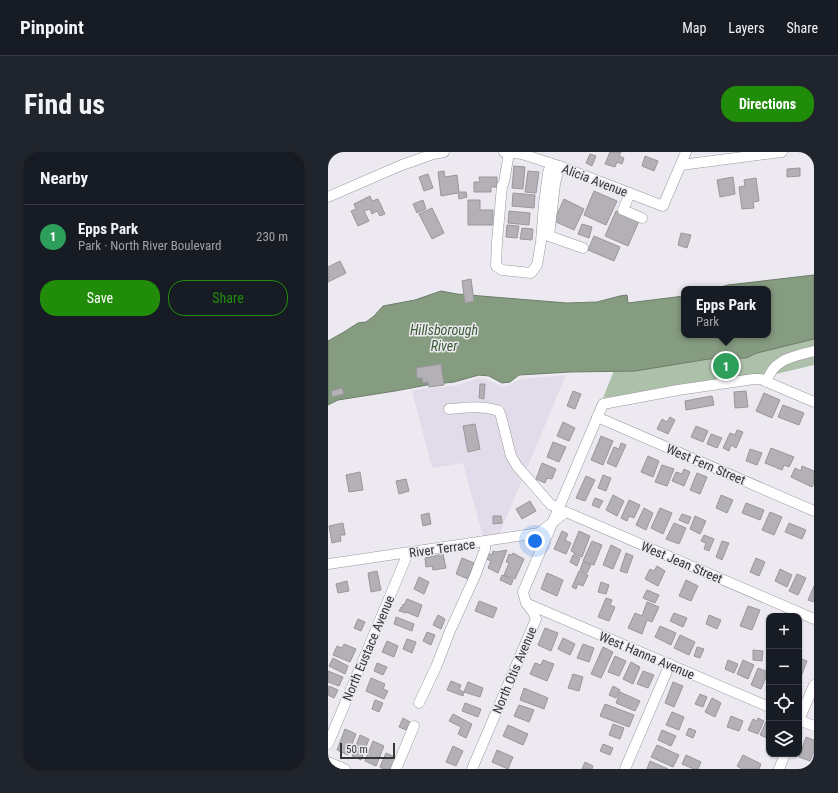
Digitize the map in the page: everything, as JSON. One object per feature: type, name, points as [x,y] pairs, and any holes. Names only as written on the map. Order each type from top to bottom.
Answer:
[{"type":"street","points":[[330,194],[402,165],[433,154],[444,152]]},
{"type":"street","points":[[506,152],[504,182],[502,186],[496,242],[496,266],[502,270],[531,273],[537,264],[541,242],[547,181],[555,165]]},
{"type":"street","name":"Alicia Avenue","points":[[506,152],[522,154],[555,165],[628,197],[663,206],[681,165]]},
{"type":"street","points":[[686,152],[681,165],[782,152]]},
{"type":"street","points":[[555,165],[555,184],[549,236],[583,248]]},
{"type":"street","points":[[628,197],[623,210],[642,218]]},
{"type":"street","points":[[768,382],[769,376],[773,369],[785,359],[814,350]]},
{"type":"street","points":[[526,603],[523,592],[603,404],[678,390],[754,379],[761,379],[814,402]]},
{"type":"street","points":[[449,409],[491,408],[499,411],[511,456],[517,466],[551,505],[559,507]]},
{"type":"street","name":"West Fern Street","points":[[597,417],[814,511]]},
{"type":"street","name":"West Jean Street","points":[[552,522],[566,512],[814,619]]},
{"type":"street","name":"River Terrace","points":[[328,564],[539,533],[552,522]]},
{"type":"street","points":[[419,703],[475,576],[486,549],[486,541]]},
{"type":"street","name":"North Eustace Avenue","points":[[328,744],[408,553]]},
{"type":"street","name":"West Hanna Avenue","points":[[526,603],[766,706]]},
{"type":"street","name":"North Otis Avenue","points":[[472,769],[536,619],[534,612],[526,603]]},
{"type":"street","points":[[625,769],[670,664]]},
{"type":"street","points":[[802,713],[814,685]]},
{"type":"street","points":[[802,721],[814,726]]},
{"type":"street","points":[[396,769],[414,726]]},
{"type":"street","points":[[779,769],[784,757]]},
{"type":"street","points":[[328,762],[345,769]]},
{"type":"shaded area","points":[[814,336],[814,365],[763,377],[603,398],[615,368]]},
{"type":"shaded area","points":[[566,375],[499,535],[483,537],[463,463],[432,468],[412,391],[454,386],[479,378],[488,380],[502,387],[511,385],[520,379]]},
{"type":"water","name":"Hillsborough River","points":[[814,275],[814,339],[757,353],[746,358],[709,359],[635,371],[570,372],[519,375],[510,382],[502,383],[489,376],[479,375],[454,382],[338,400],[328,405],[328,341],[358,323],[366,322],[383,306],[415,300],[441,291],[457,294],[567,303],[597,302],[627,295],[628,303],[681,296],[681,338],[771,338],[771,286],[724,286]]},
{"type":"building","points":[[610,152],[621,152],[619,156],[624,158],[622,164],[617,162],[615,167],[605,164]]},
{"type":"building","points":[[590,154],[596,156],[592,166],[586,163]]},
{"type":"building","points":[[645,156],[658,161],[654,171],[642,166]]},
{"type":"building","points":[[514,166],[525,167],[523,189],[512,188]]},
{"type":"building","points":[[800,168],[800,176],[787,177],[787,169]]},
{"type":"building","points":[[444,171],[445,177],[457,175],[459,192],[466,192],[467,197],[459,199],[458,193],[441,196],[438,172]]},
{"type":"building","points":[[528,171],[539,172],[536,193],[525,192]]},
{"type":"building","points":[[428,174],[433,188],[424,191],[419,177]]},
{"type":"building","points":[[479,177],[497,177],[497,187],[491,187],[491,192],[474,192],[474,182],[480,182]]},
{"type":"building","points":[[733,177],[735,194],[720,197],[717,180]]},
{"type":"building","points":[[756,178],[759,201],[753,202],[754,208],[742,209],[739,187],[745,186],[744,180]]},
{"type":"building","points":[[594,191],[617,201],[606,225],[584,215]]},
{"type":"building","points":[[513,193],[535,195],[534,208],[512,206]]},
{"type":"building","points":[[370,196],[372,201],[378,199],[385,214],[380,216],[377,211],[372,214],[370,209],[364,211],[369,221],[358,226],[351,211],[356,209],[354,204]]},
{"type":"building","points":[[564,199],[584,209],[574,230],[554,221]]},
{"type":"building","points":[[423,200],[426,209],[417,213],[413,204]]},
{"type":"building","points":[[468,200],[480,200],[480,210],[493,210],[493,225],[468,225]]},
{"type":"building","points":[[432,208],[444,233],[432,239],[419,214]]},
{"type":"building","points":[[509,211],[530,213],[529,225],[508,223]]},
{"type":"building","points":[[616,211],[639,221],[628,246],[605,236]]},
{"type":"building","points":[[582,224],[592,227],[589,238],[578,234]]},
{"type":"building","points":[[507,225],[519,226],[517,238],[506,237]]},
{"type":"building","points":[[522,228],[533,229],[532,240],[520,239]]},
{"type":"building","points":[[681,233],[691,235],[687,248],[678,245]]},
{"type":"building","points":[[594,236],[620,247],[614,261],[588,250]]},
{"type":"building","points":[[340,261],[346,273],[328,282],[328,267]]},
{"type":"building","points":[[471,279],[474,301],[465,303],[462,281]]},
{"type":"building","points":[[441,364],[444,385],[429,387],[428,382],[423,383],[422,378],[417,378],[416,368]]},
{"type":"building","points":[[480,384],[485,384],[484,399],[479,398]]},
{"type":"building","points":[[342,388],[344,394],[332,397],[331,391]]},
{"type":"building","points":[[573,391],[581,394],[575,409],[567,406]]},
{"type":"building","points":[[746,391],[748,407],[735,408],[734,392]]},
{"type":"building","points":[[764,393],[780,400],[772,418],[756,411]]},
{"type":"building","points":[[712,396],[714,405],[686,410],[685,401]]},
{"type":"building","points":[[783,405],[804,413],[799,425],[778,417]]},
{"type":"building","points":[[670,417],[675,420],[668,434],[657,429],[662,419],[667,422]]},
{"type":"building","points":[[563,422],[575,428],[569,441],[557,436]]},
{"type":"building","points":[[475,424],[480,449],[468,452],[463,426]]},
{"type":"building","points":[[696,426],[708,431],[703,442],[691,437]]},
{"type":"building","points":[[737,430],[743,432],[736,448],[731,445],[729,451],[723,448],[730,433],[735,435]]},
{"type":"building","points":[[711,434],[722,438],[717,448],[707,444]]},
{"type":"building","points":[[601,436],[613,441],[603,465],[591,460]]},
{"type":"building","points":[[553,442],[566,447],[559,462],[547,457]]},
{"type":"building","points":[[621,443],[626,445],[616,467],[607,463],[614,447],[619,449]]},
{"type":"building","points":[[771,448],[794,457],[789,467],[784,465],[782,470],[765,463]]},
{"type":"building","points":[[750,449],[762,453],[757,465],[746,461]]},
{"type":"building","points":[[648,456],[659,461],[653,477],[641,472]]},
{"type":"building","points":[[542,463],[556,469],[552,479],[547,478],[545,483],[536,479]]},
{"type":"building","points":[[662,465],[674,469],[667,486],[655,482]]},
{"type":"building","points":[[802,466],[814,471],[814,483],[812,487],[791,477],[795,468],[801,471]]},
{"type":"building","points":[[684,469],[690,472],[684,486],[672,481],[676,472],[682,474]]},
{"type":"building","points":[[360,472],[363,490],[349,492],[346,475]]},
{"type":"building","points":[[697,473],[707,477],[700,494],[690,490]]},
{"type":"building","points":[[603,475],[611,478],[606,491],[598,488]]},
{"type":"building","points":[[586,476],[595,480],[585,501],[576,498]]},
{"type":"building","points":[[406,479],[409,491],[399,494],[396,481]]},
{"type":"building","points":[[613,495],[624,501],[617,516],[606,510]]},
{"type":"building","points":[[721,495],[733,500],[727,513],[716,508]]},
{"type":"building","points":[[595,498],[603,501],[599,508],[592,505]]},
{"type":"building","points":[[629,500],[640,505],[634,518],[629,516],[627,521],[621,518]]},
{"type":"building","points":[[530,501],[536,511],[522,519],[516,509]]},
{"type":"building","points":[[746,503],[764,510],[760,520],[742,513]]},
{"type":"building","points":[[644,508],[653,513],[646,530],[636,525]]},
{"type":"building","points":[[660,508],[672,513],[663,534],[651,528]]},
{"type":"building","points":[[770,512],[782,517],[774,535],[762,530]]},
{"type":"building","points":[[429,513],[431,524],[423,526],[421,515]]},
{"type":"building","points":[[682,514],[691,517],[688,524],[679,520]]},
{"type":"building","points":[[493,516],[501,516],[502,523],[493,524]]},
{"type":"building","points":[[695,516],[706,521],[700,534],[690,529]]},
{"type":"building","points":[[343,523],[345,535],[340,535],[341,541],[332,543],[329,526]]},
{"type":"building","points":[[674,523],[686,528],[679,544],[666,539]]},
{"type":"building","points":[[789,523],[806,530],[802,539],[785,532]]},
{"type":"building","points":[[562,531],[568,534],[565,540],[571,543],[566,554],[554,549]]},
{"type":"building","points":[[579,531],[590,536],[582,557],[571,551]]},
{"type":"building","points":[[704,535],[714,539],[709,551],[704,549],[706,543],[701,541]]},
{"type":"building","points":[[592,541],[602,545],[594,565],[583,561]]},
{"type":"building","points":[[722,541],[729,543],[722,560],[716,557]]},
{"type":"building","points":[[611,545],[621,550],[613,569],[603,565]]},
{"type":"building","points":[[507,550],[498,573],[488,568],[491,561],[484,558],[486,552],[492,555],[493,551],[496,552]]},
{"type":"building","points":[[513,553],[524,559],[515,579],[504,575],[509,563],[506,562],[509,554],[512,555]]},
{"type":"building","points":[[626,553],[633,556],[627,573],[620,571]]},
{"type":"building","points":[[443,554],[446,568],[433,570],[432,566],[426,567],[425,558]]},
{"type":"building","points":[[573,555],[580,558],[577,566],[570,562]]},
{"type":"building","points":[[462,558],[474,563],[468,579],[456,574]]},
{"type":"building","points":[[756,558],[765,562],[759,576],[750,572]]},
{"type":"building","points":[[583,562],[591,565],[587,573],[580,570]]},
{"type":"building","points":[[657,566],[665,571],[658,586],[645,579],[650,569],[654,571]]},
{"type":"building","points":[[780,569],[792,575],[787,587],[775,581]]},
{"type":"building","points":[[377,571],[381,590],[371,592],[368,573]]},
{"type":"building","points":[[579,571],[588,575],[583,586],[578,584],[576,589],[572,587]]},
{"type":"building","points":[[547,573],[563,580],[557,596],[541,589]]},
{"type":"building","points":[[797,574],[806,578],[798,595],[789,591]]},
{"type":"building","points":[[502,575],[513,580],[511,585],[500,580]]},
{"type":"building","points":[[419,577],[429,582],[424,594],[414,589]]},
{"type":"building","points":[[686,580],[698,586],[691,601],[679,596]]},
{"type":"building","points":[[347,581],[349,591],[338,593],[336,584]]},
{"type":"building","points":[[601,582],[609,585],[606,594],[598,592]]},
{"type":"building","points":[[814,586],[814,602],[808,600]]},
{"type":"building","points":[[647,590],[659,595],[655,603],[643,598]]},
{"type":"building","points":[[606,598],[612,600],[610,605],[615,607],[609,621],[598,617]]},
{"type":"building","points":[[407,599],[422,605],[418,617],[399,611]]},
{"type":"building","points":[[479,601],[497,608],[493,618],[475,611]]},
{"type":"building","points":[[647,602],[659,607],[652,622],[647,620],[642,634],[628,628],[635,613],[642,616]]},
{"type":"building","points":[[748,606],[760,610],[752,630],[740,626]]},
{"type":"building","points":[[674,613],[687,618],[683,627],[670,621]]},
{"type":"building","points":[[438,615],[445,619],[441,629],[433,625]]},
{"type":"building","points":[[709,615],[721,620],[717,629],[706,624]]},
{"type":"building","points":[[396,617],[414,624],[412,631],[394,624]]},
{"type":"building","points":[[358,619],[365,622],[361,631],[354,628]]},
{"type":"building","points":[[660,626],[676,633],[671,645],[655,637]]},
{"type":"building","points":[[545,628],[558,633],[551,651],[538,645]]},
{"type":"building","points":[[427,632],[435,635],[431,645],[423,641]]},
{"type":"building","points":[[680,635],[695,642],[689,655],[674,648]]},
{"type":"building","points":[[563,638],[575,644],[570,655],[558,649]]},
{"type":"building","points":[[407,639],[416,642],[412,653],[403,649]]},
{"type":"building","points":[[387,641],[398,646],[394,657],[382,652]]},
{"type":"building","points":[[344,644],[356,649],[350,662],[333,655],[337,646],[342,648]]},
{"type":"building","points":[[583,644],[594,648],[589,662],[577,658]]},
{"type":"building","points":[[603,647],[613,652],[601,678],[591,674]]},
{"type":"building","points":[[697,647],[704,649],[700,658],[694,656]]},
{"type":"building","points":[[753,650],[763,651],[762,661],[753,660]]},
{"type":"building","points":[[615,656],[626,661],[619,676],[608,672]]},
{"type":"building","points":[[333,658],[348,666],[345,674],[329,666]]},
{"type":"building","points":[[802,659],[807,661],[802,674]]},
{"type":"building","points":[[543,660],[554,664],[547,681],[530,674],[535,663],[541,665]]},
{"type":"building","points":[[728,660],[738,664],[734,673],[725,669]]},
{"type":"building","points":[[743,660],[754,665],[748,679],[737,674]]},
{"type":"building","points":[[631,662],[640,667],[633,684],[623,679]]},
{"type":"building","points":[[377,663],[387,667],[383,675],[374,671]]},
{"type":"building","points":[[758,668],[766,671],[766,677],[761,689],[751,685]]},
{"type":"building","points":[[328,671],[343,677],[339,686],[328,682]]},
{"type":"building","points":[[643,671],[654,675],[648,688],[637,684]]},
{"type":"building","points":[[573,674],[583,677],[579,691],[568,688]]},
{"type":"building","points":[[371,678],[385,684],[383,689],[388,691],[384,699],[366,691]]},
{"type":"building","points":[[451,681],[461,685],[459,690],[464,692],[463,696],[447,690]]},
{"type":"building","points":[[468,682],[483,688],[480,697],[464,692]]},
{"type":"building","points":[[673,682],[683,686],[674,707],[665,703]]},
{"type":"building","points":[[329,686],[338,690],[334,698],[328,695]]},
{"type":"building","points":[[613,686],[620,690],[616,698],[609,695]]},
{"type":"building","points":[[524,688],[548,698],[544,709],[520,700]]},
{"type":"building","points":[[620,692],[640,701],[635,711],[616,703]]},
{"type":"building","points":[[700,694],[707,697],[703,707],[695,704]]},
{"type":"building","points":[[712,698],[721,703],[715,717],[705,712]]},
{"type":"building","points":[[375,700],[383,703],[379,712],[372,709]]},
{"type":"building","points":[[465,703],[481,709],[478,717],[462,711]]},
{"type":"building","points":[[605,704],[634,715],[629,727],[600,716]]},
{"type":"building","points":[[519,705],[534,710],[529,722],[514,716]]},
{"type":"building","points":[[672,712],[684,717],[679,730],[666,725]]},
{"type":"building","points":[[453,714],[472,724],[466,738],[458,734],[461,727],[449,721]]},
{"type":"building","points":[[731,716],[743,721],[739,731],[727,727]]},
{"type":"building","points":[[403,718],[410,722],[406,730],[399,727]]},
{"type":"building","points":[[758,718],[764,721],[758,734],[748,730],[753,719],[757,721]]},
{"type":"building","points":[[766,722],[766,738],[760,735]]},
{"type":"building","points":[[613,724],[624,728],[620,739],[609,735]]},
{"type":"building","points":[[508,725],[528,734],[523,745],[503,736]]},
{"type":"building","points":[[689,728],[696,731],[693,738],[686,735]]},
{"type":"building","points":[[345,729],[356,734],[348,755],[337,750]]},
{"type":"building","points":[[662,730],[676,736],[671,746],[658,740]]},
{"type":"building","points":[[360,735],[369,739],[361,760],[352,756]]},
{"type":"building","points":[[806,737],[814,740],[814,751],[810,761],[799,757],[802,757],[802,748]]},
{"type":"building","points":[[373,741],[384,746],[376,766],[365,761]]},
{"type":"building","points":[[603,744],[613,748],[610,755],[600,751]]},
{"type":"building","points":[[657,745],[679,755],[673,767],[651,757]]},
{"type":"building","points":[[453,746],[463,751],[456,766],[446,762]]},
{"type":"building","points":[[497,750],[513,757],[508,769],[492,762]]},
{"type":"building","points":[[386,753],[397,758],[392,769],[383,769],[380,767]]},
{"type":"building","points":[[686,755],[701,762],[698,769],[682,764]]},
{"type":"building","points":[[743,755],[761,764],[759,769],[742,769],[737,766]]},
{"type":"building","points":[[650,761],[668,769],[647,769]]},
{"type":"building","points":[[585,762],[593,766],[592,769],[582,769]]},
{"type":"place","name":"Epps Park","points":[[726,366]]}]
